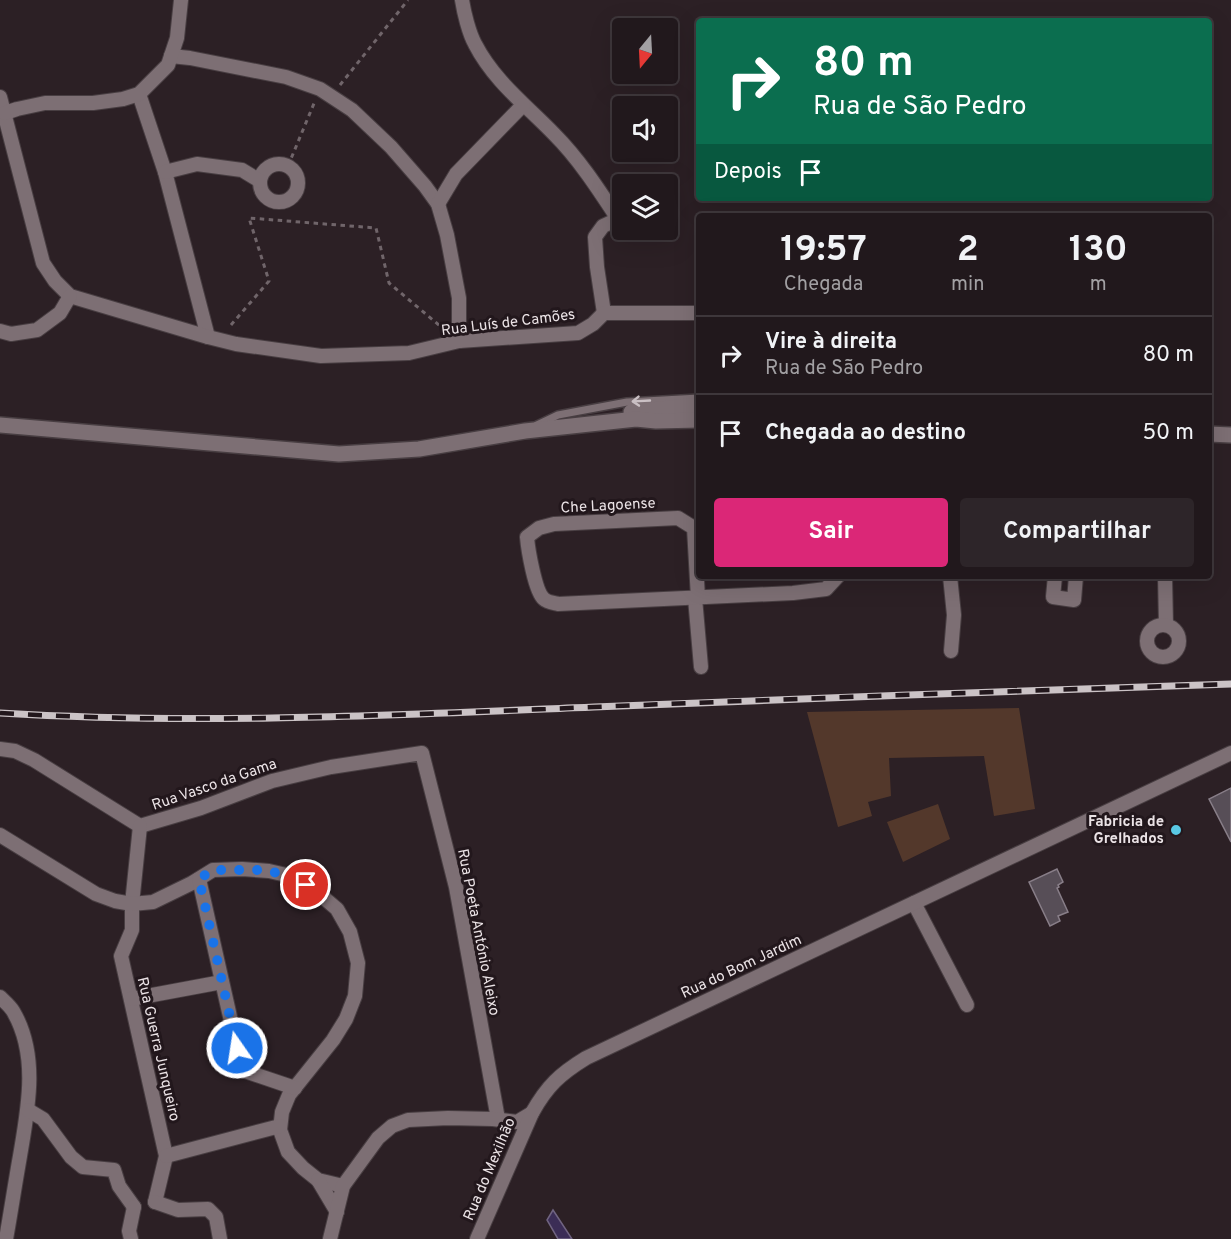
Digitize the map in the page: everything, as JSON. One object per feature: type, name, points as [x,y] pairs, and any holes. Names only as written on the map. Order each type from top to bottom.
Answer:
[{"type":"main road","points":[[525,431],[563,419],[696,405]]},
{"type":"main road","points":[[2,425],[339,454],[419,449],[525,431],[636,419],[696,420]]},
{"type":"main road","points":[[1212,434],[1231,435]]},
{"type":"street","points":[[5,113],[45,103],[93,103],[123,99],[139,94],[168,65],[177,38],[181,0]]},
{"type":"street","points":[[462,0],[474,43],[495,77],[555,135],[592,179],[618,219],[603,226],[595,237],[604,313],[696,313]]},
{"type":"street","points":[[171,56],[286,77],[320,89],[352,110],[392,147],[438,204],[447,235],[459,298],[459,342]]},
{"type":"street","points":[[139,94],[165,172],[208,337]]},
{"type":"street","points":[[0,97],[43,263],[55,281],[70,296],[60,313],[37,330],[11,334],[0,331]]},
{"type":"street","points":[[438,204],[456,174],[523,105]]},
{"type":"street","points":[[165,172],[197,164],[242,170],[260,182]]},
{"type":"street","points":[[276,164],[288,166],[297,175],[295,194],[291,199],[279,203],[267,198],[260,188],[261,175],[270,166],[276,164]]},
{"type":"street","name":"Rua Luís de Camões","points":[[70,296],[236,344],[321,356],[409,353],[459,342],[578,333],[604,313]]},
{"type":"street","name":"Che Lagoense","points":[[696,575],[694,528],[678,518],[554,524],[539,528],[527,537],[528,551],[538,590],[544,599],[558,604],[793,593],[826,589],[835,579]]},
{"type":"street","name":"Che Lagoense","points":[[696,579],[701,667]]},
{"type":"street","points":[[950,579],[954,615],[951,651]]},
{"type":"street","points":[[1055,579],[1053,597],[1074,600],[1076,579]]},
{"type":"street","points":[[1165,579],[1166,625]]},
{"type":"street","name":"Rua Vasco da Gama","points":[[0,749],[15,751],[34,760],[140,826],[201,808],[272,781],[331,767],[422,753]]},
{"type":"street","name":"Rua Poeta António Aleixo","points":[[422,753],[456,887],[498,1119]]},
{"type":"street","name":"Rua do Bom Jardim","points":[[532,1113],[542,1094],[565,1071],[586,1058],[1231,753]]},
{"type":"street","name":"Rua Guerra Junqueiro","points":[[140,826],[132,904],[132,930],[121,956],[166,1155],[155,1202]]},
{"type":"street","points":[[0,835],[96,894],[115,901],[132,904],[153,902],[213,870],[242,869],[269,871],[295,878],[337,909],[350,932],[358,963],[355,996],[333,1040],[289,1095],[282,1112],[280,1126],[288,1152],[318,1180],[337,1212]]},
{"type":"street","points":[[199,879],[242,1070],[295,1088]]},
{"type":"street","points":[[914,903],[967,1005]]},
{"type":"street","points":[[131,999],[222,982]]},
{"type":"street","points":[[0,997],[12,1009],[22,1033],[30,1080],[28,1110],[6,1239]]},
{"type":"street","points":[[28,1110],[43,1119],[71,1157],[83,1167],[114,1170],[119,1186],[134,1207],[129,1231],[131,1239]]},
{"type":"street","points":[[330,1239],[343,1186],[378,1138],[392,1126],[408,1120],[448,1118],[498,1119],[517,1122],[532,1113]]},
{"type":"street","name":"Rua do Mexilhão","points":[[477,1239],[532,1113]]},
{"type":"street","points":[[166,1155],[280,1126]]},
{"type":"street","points":[[318,1180],[343,1186]]},
{"type":"street","points":[[134,1207],[155,1202],[178,1210],[208,1209],[216,1217],[220,1239]]},
{"type":"lane","points":[[525,431],[558,415],[627,402],[696,398]]},
{"type":"path","points":[[338,88],[408,0]]},
{"type":"path","points":[[288,166],[320,89]]},
{"type":"path","points":[[231,325],[269,281],[249,218],[376,228],[389,283],[459,342]]},
{"type":"shaded area","points":[[1019,708],[1035,809],[994,816],[984,756],[889,758],[891,796],[868,802],[872,816],[838,827],[807,712]]},
{"type":"shaded area","points":[[938,804],[950,839],[903,862],[887,822]]},
{"type":"shaded area","points":[[553,1210],[572,1239],[558,1239],[547,1220]]},
{"type":"building","points":[[1231,788],[1231,842],[1209,799]]},
{"type":"building","points":[[1057,869],[1063,882],[1057,888],[1068,912],[1058,916],[1060,921],[1050,926],[1029,882]]},
{"type":"railway","points":[[0,713],[74,717],[297,718],[1231,684]]},
{"type":"place","name":"Fabricia de Grelhados","points":[[1176,830]]},
{"type":"route","points":[[237,1048],[199,879],[213,870],[242,869],[269,871],[295,878],[306,885]]}]
